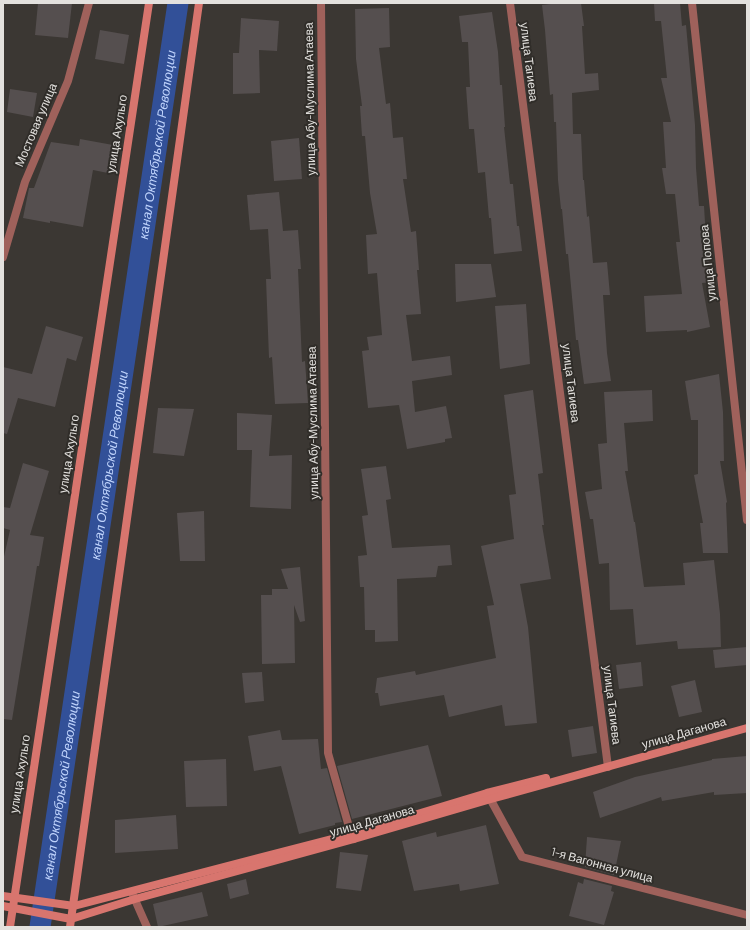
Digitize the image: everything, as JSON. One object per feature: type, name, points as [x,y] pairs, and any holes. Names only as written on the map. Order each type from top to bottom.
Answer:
[{"type":"main road","name":"улица Ахульго","points":[[10,927],[149,3]]},
{"type":"main road","points":[[71,923],[199,3]]},
{"type":"main road","name":"улица Даганова","points":[[608,765],[747,723]]},
{"type":"main road","name":"улица Даганова","points":[[3,896],[74,906],[133,895],[352,837],[489,796],[747,728]]},
{"type":"main road","name":"улица Даганова","points":[[3,906],[71,923],[133,895]]},
{"type":"street","name":"Мостовая улица","points":[[3,256],[25,182],[68,81],[90,3]]},
{"type":"street","name":"улица Абу-Муслима Атаева","points":[[321,3],[328,753],[352,837]]},
{"type":"street","name":"улица Тагиева","points":[[510,3],[608,765]]},
{"type":"street","name":"улица Попова","points":[[692,3],[747,520]]},
{"type":"street","name":"1-я Вагонная улица","points":[[489,796],[522,857],[747,915]]},
{"type":"street","points":[[133,895],[147,927]]},
{"type":"building","points":[[38,3],[72,3],[68,38],[35,35]]},
{"type":"building","points":[[581,3],[584,26],[582,26],[585,74],[598,73],[599,90],[572,93],[573,134],[581,134],[583,180],[587,217],[589,216],[593,263],[607,262],[610,295],[603,295],[607,353],[611,381],[584,384],[578,340],[576,340],[568,254],[566,254],[561,209],[558,180],[556,122],[554,122],[553,94],[550,95],[542,5]]},
{"type":"building","points":[[654,3],[680,3],[682,26],[686,25],[695,125],[699,206],[704,206],[706,239],[712,282],[702,283],[710,327],[687,332],[687,330],[646,332],[644,296],[682,294],[676,242],[680,242],[675,194],[666,194],[662,168],[666,168],[663,122],[671,122],[661,78],[667,78],[661,21],[655,21]]},
{"type":"building","points":[[389,8],[390,47],[379,48],[386,104],[390,103],[393,138],[403,137],[407,179],[403,179],[411,232],[416,231],[419,270],[417,270],[421,314],[406,315],[412,361],[450,356],[452,375],[412,381],[415,412],[446,406],[452,438],[445,439],[445,442],[407,449],[399,405],[368,408],[362,351],[369,350],[367,337],[382,335],[377,273],[368,274],[366,235],[377,234],[370,193],[365,136],[362,136],[360,106],[362,106],[356,59],[355,9]]},
{"type":"building","points":[[492,12],[498,52],[500,85],[502,85],[504,127],[510,184],[513,184],[517,226],[519,226],[522,251],[494,254],[485,172],[478,173],[474,129],[469,129],[466,87],[470,87],[468,42],[462,42],[459,16]]},
{"type":"building","points":[[241,18],[279,21],[277,51],[259,50],[260,93],[233,94],[233,53],[239,53]]},
{"type":"building","points":[[100,30],[129,35],[124,64],[95,59]]},
{"type":"building","points":[[10,89],[37,93],[33,117],[7,112]]},
{"type":"building","points":[[299,138],[302,179],[274,181],[271,141]]},
{"type":"building","points":[[80,139],[113,145],[108,173],[93,170],[83,227],[23,218],[29,188],[34,188],[51,142],[79,146]]},
{"type":"building","points":[[279,192],[283,231],[298,230],[301,269],[298,269],[302,362],[305,361],[308,403],[275,404],[272,357],[269,358],[266,279],[271,279],[268,229],[250,230],[247,195]]},
{"type":"building","points":[[455,264],[491,264],[496,297],[456,302]]},
{"type":"building","points":[[526,304],[530,364],[500,369],[495,306]]},
{"type":"building","points":[[46,326],[83,337],[76,361],[67,358],[55,407],[18,398],[7,434],[3,433],[3,367],[32,374]]},
{"type":"building","points":[[719,374],[723,412],[724,461],[720,461],[727,502],[728,553],[703,553],[700,523],[703,523],[694,475],[698,474],[698,420],[691,420],[685,381]]},
{"type":"building","points":[[533,390],[543,473],[538,474],[544,525],[542,525],[551,579],[520,584],[528,627],[537,723],[505,726],[502,705],[449,717],[444,695],[380,706],[378,693],[375,693],[377,678],[415,671],[416,675],[496,658],[487,606],[494,605],[481,546],[514,539],[509,495],[516,494],[504,395]]},
{"type":"building","points":[[652,390],[653,421],[624,423],[628,471],[625,471],[635,522],[644,587],[685,585],[683,563],[714,560],[720,614],[721,647],[678,649],[677,641],[636,645],[633,609],[610,610],[609,563],[599,564],[593,519],[590,519],[585,492],[602,489],[598,444],[607,443],[604,392]]},
{"type":"building","points":[[158,408],[194,409],[184,456],[153,453]]},
{"type":"building","points":[[237,413],[272,415],[269,456],[292,455],[291,509],[250,507],[252,450],[237,450]]},
{"type":"building","points":[[23,463],[49,471],[30,535],[44,537],[39,566],[37,566],[12,720],[3,719],[3,561],[10,530],[3,528],[3,507],[10,508]]},
{"type":"building","points":[[386,466],[391,499],[386,500],[392,548],[450,545],[452,565],[438,566],[436,577],[397,579],[398,641],[375,642],[375,630],[365,630],[364,587],[360,587],[358,556],[367,555],[362,516],[368,515],[361,469]]},
{"type":"building","points":[[204,511],[205,561],[180,561],[177,513]]},
{"type":"building","points":[[300,567],[305,621],[300,622],[294,605],[295,663],[262,664],[261,595],[272,595],[272,589],[288,589],[281,569]]},
{"type":"building","points":[[747,647],[747,665],[715,668],[713,650]]},
{"type":"building","points":[[641,662],[643,686],[619,689],[616,665]]},
{"type":"building","points":[[262,672],[264,701],[245,703],[242,673]]},
{"type":"building","points":[[695,680],[702,712],[679,717],[671,686]]},
{"type":"building","points":[[593,726],[597,753],[572,757],[568,730]]},
{"type":"building","points":[[280,730],[282,740],[318,739],[321,769],[327,768],[342,822],[299,834],[281,766],[254,771],[248,736]]},
{"type":"building","points":[[428,745],[442,796],[352,819],[337,766]]},
{"type":"building","points":[[747,756],[747,793],[714,795],[714,792],[662,801],[661,797],[600,818],[593,792],[635,777],[712,759]]},
{"type":"building","points":[[226,759],[227,806],[186,807],[184,761]]},
{"type":"building","points":[[176,815],[178,849],[115,853],[115,820]]},
{"type":"building","points":[[486,825],[499,884],[460,891],[459,884],[414,891],[402,841],[436,832],[437,837]]},
{"type":"building","points":[[587,837],[621,841],[614,875],[585,867]]},
{"type":"building","points":[[340,852],[368,855],[361,891],[336,888]]},
{"type":"building","points":[[246,879],[249,894],[230,899],[227,884]]},
{"type":"building","points":[[584,879],[612,886],[611,891],[614,892],[604,925],[569,916],[578,882],[583,884]]},
{"type":"building","points":[[202,892],[208,916],[158,927],[153,904]]},
{"type":"waterway","name":"канал Октябрьской Революции","points":[[40,927],[178,3]]}]
